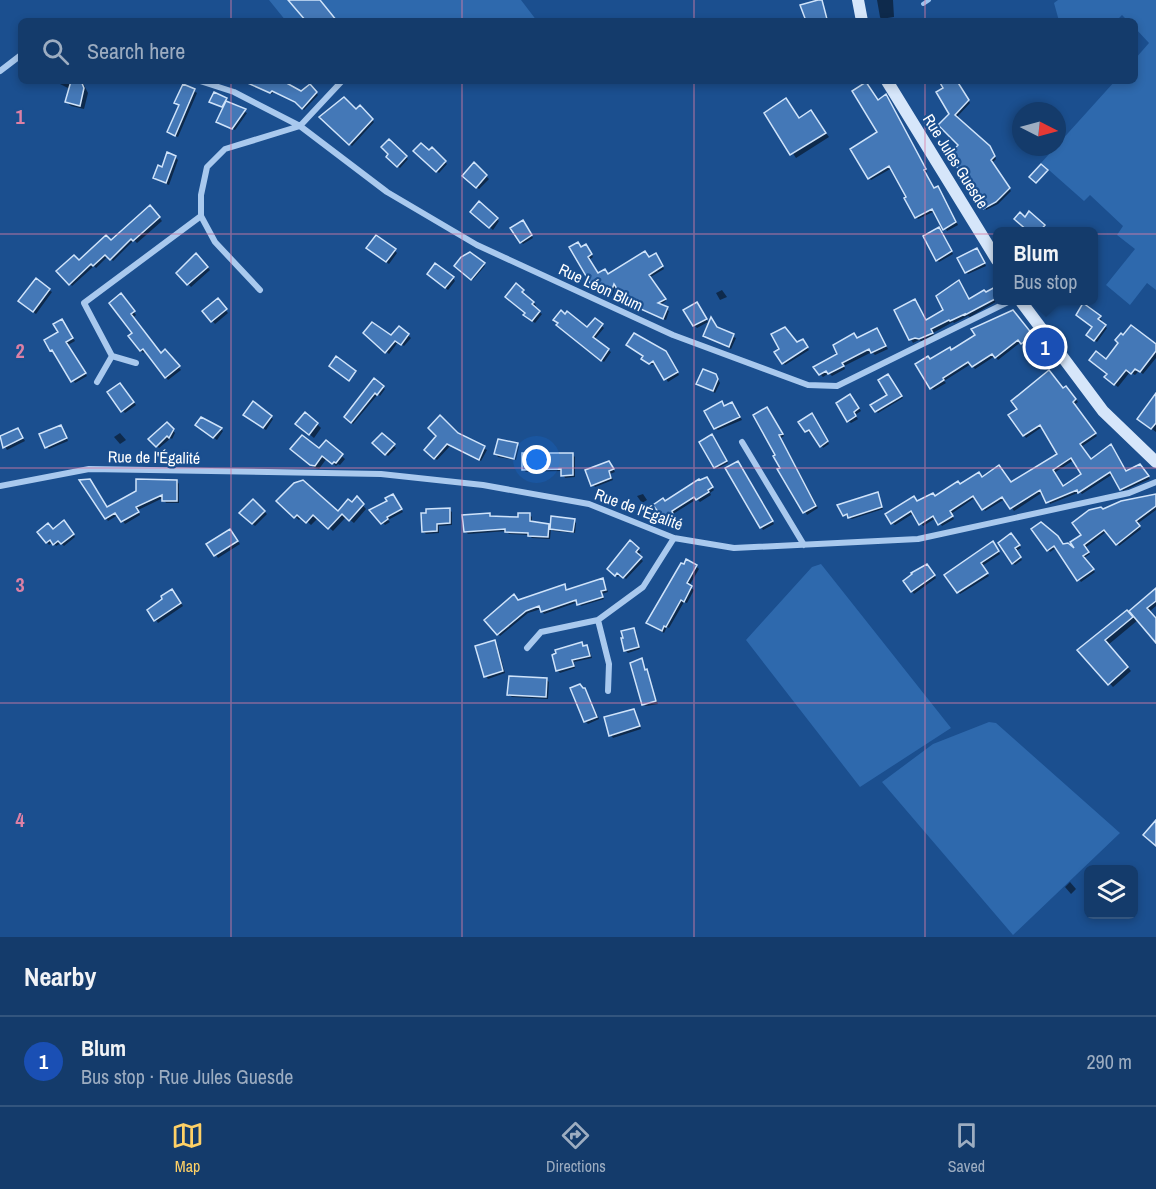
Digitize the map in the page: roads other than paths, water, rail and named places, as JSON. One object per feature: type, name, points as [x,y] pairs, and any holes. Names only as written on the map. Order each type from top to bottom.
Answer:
[{"type":"street","points":[[858,0],[861,18]]},
{"type":"street","points":[[0,70],[18,57]]},
{"type":"street","name":"Rue Léon Blum","points":[[209,84],[234,92],[300,126],[387,192],[477,245],[673,335],[808,385],[837,386],[1002,305]]},
{"type":"street","points":[[260,290],[215,242],[201,216],[201,195],[207,167],[225,149],[300,126],[339,84]]},
{"type":"street","name":"Rue Jules Guesde","points":[[889,84],[993,253]]},
{"type":"street","points":[[136,363],[112,356],[84,303],[201,216]]},
{"type":"street","points":[[1024,305],[1103,411],[1156,462]]},
{"type":"street","points":[[97,381],[112,356]]},
{"type":"street","points":[[742,442],[804,545]]},
{"type":"street","name":"Rue de l'Égalité","points":[[0,486],[89,469],[381,474],[483,485],[589,504],[674,538],[734,548],[918,539],[1129,493],[1156,482]]},
{"type":"street","points":[[527,648],[541,632],[598,620],[643,587],[674,538]]},
{"type":"street","points":[[598,620],[609,664],[608,692]]},
{"type":"waterway","points":[[923,4],[929,0]]},
{"type":"place","name":"Blum","points":[[1045,347]]}]
